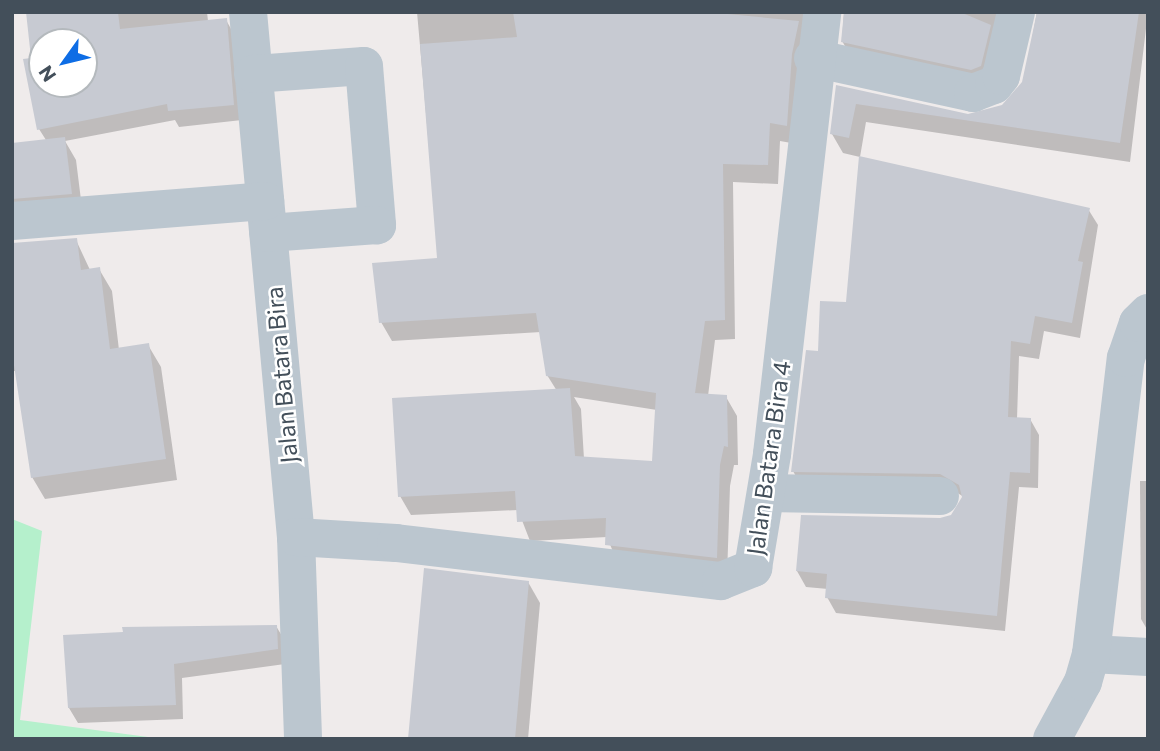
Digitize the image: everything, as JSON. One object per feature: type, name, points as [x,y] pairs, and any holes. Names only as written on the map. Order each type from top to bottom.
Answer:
[{"type":"street","name":"Jalan Batara Bira","points":[[248,12],[296,537],[303,739]]},
{"type":"street","name":"Jalan Batara Bira 4","points":[[296,537],[396,543],[721,580],[753,568],[766,493],[813,58],[821,12]]},
{"type":"street","points":[[813,58],[973,93],[994,85],[1002,76],[1016,12]]},
{"type":"street","points":[[12,221],[267,217],[377,225],[364,66],[253,75]]},
{"type":"street","points":[[1052,739],[1083,681],[1091,654],[1126,358],[1138,323],[1148,313]]},
{"type":"street","points":[[766,493],[940,496]]},
{"type":"street","points":[[1091,654],[1148,657]]},
{"type":"green space","points":[[12,519],[42,531],[20,720],[163,739],[12,739]]},
{"type":"building","points":[[26,12],[118,12],[120,29],[227,18],[234,105],[168,111],[167,104],[37,130],[31,98],[98,98],[98,28],[28,28],[28,30]]},
{"type":"building","points":[[513,12],[707,12],[799,21],[792,54],[787,126],[770,123],[768,165],[723,164],[725,320],[705,321],[695,393],[727,395],[728,447],[724,446],[720,465],[717,558],[605,545],[606,518],[517,522],[515,491],[398,497],[392,398],[570,388],[575,456],[652,461],[656,393],[546,376],[536,313],[379,323],[372,263],[437,258],[420,44],[517,37]]},
{"type":"building","points":[[844,12],[960,12],[991,25],[981,66],[971,70],[841,42]]},
{"type":"building","points":[[1037,12],[1139,12],[1120,143],[856,104],[849,138],[830,134],[836,85],[968,114],[1002,105],[1022,82]]},
{"type":"building","points":[[28,58],[28,84],[23,59]]},
{"type":"building","points":[[65,137],[72,194],[12,199],[12,143]]},
{"type":"building","points":[[859,156],[1090,208],[1078,261],[1083,262],[1072,323],[1035,316],[1030,344],[1011,341],[1008,417],[1031,418],[1030,473],[1010,472],[997,616],[825,598],[827,574],[796,571],[801,515],[940,518],[951,515],[962,497],[959,485],[940,474],[791,472],[806,350],[818,351],[820,301],[846,302]]},
{"type":"building","points":[[77,238],[81,270],[100,267],[110,349],[149,343],[166,459],[31,478],[12,352],[12,243]]},
{"type":"building","points":[[424,568],[529,581],[515,739],[408,739]]},
{"type":"building","points":[[277,625],[278,649],[174,664],[176,705],[68,708],[63,635],[123,632],[122,627]]}]
